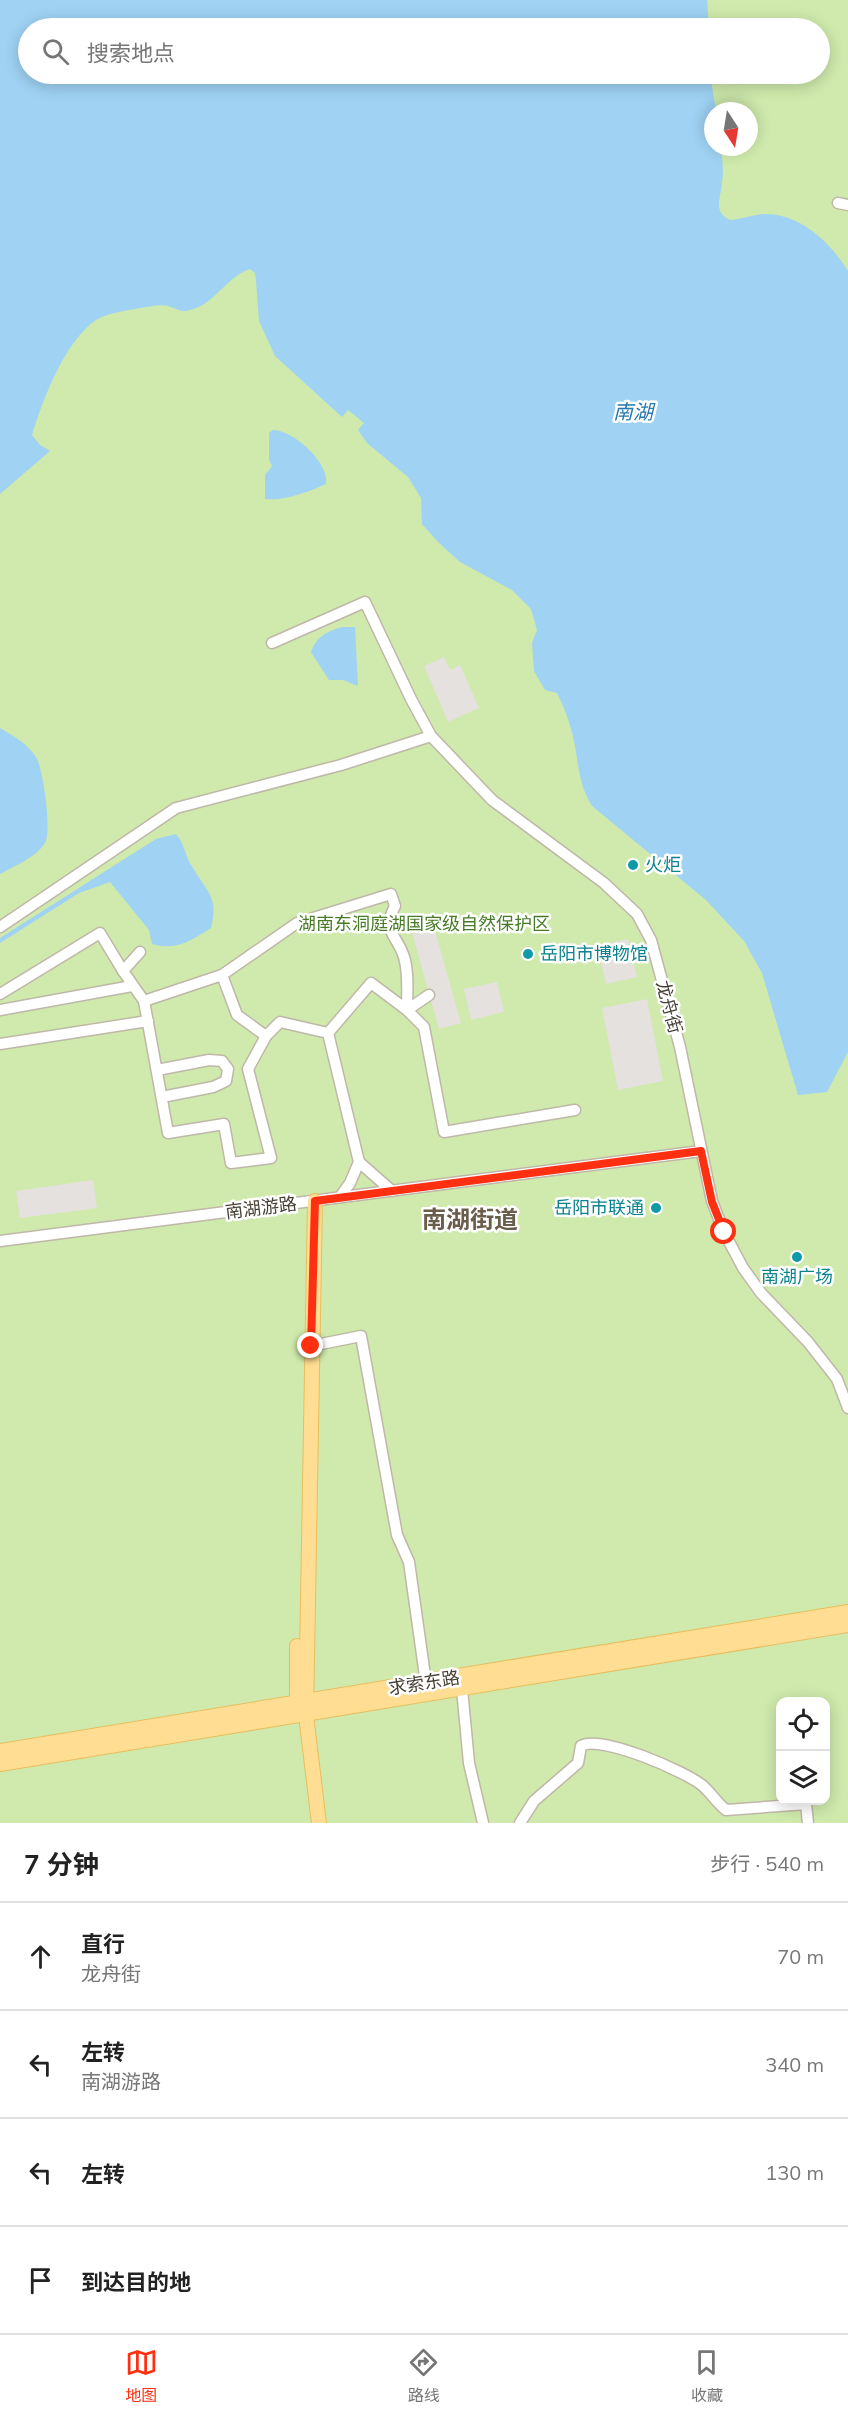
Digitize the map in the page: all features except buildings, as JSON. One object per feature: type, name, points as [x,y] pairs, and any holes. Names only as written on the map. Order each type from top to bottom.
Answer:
[{"type":"main road","points":[[311,1201],[311,1346],[302,1709],[319,1823]]},
{"type":"main road","points":[[310,1823],[302,1709],[311,1201]]},
{"type":"main road","name":"求索东路","points":[[0,1764],[302,1709],[426,1683],[848,1612]]},
{"type":"main road","name":"求索东路","points":[[0,1751],[462,1689],[848,1625]]},
{"type":"street","name":"龙舟街","points":[[272,643],[365,602],[411,699],[431,735],[492,800],[603,883],[637,914],[651,940],[680,1047],[712,1202],[743,1268],[761,1293],[808,1342],[837,1379],[848,1408]]},
{"type":"street","points":[[0,927],[176,808],[341,765],[431,735]]},
{"type":"street","points":[[144,1001],[222,975],[297,923],[391,894],[395,906],[388,918],[389,932],[405,958],[407,1010]]},
{"type":"street","points":[[0,994],[100,933],[132,986],[144,1001],[168,1133],[224,1124],[231,1163],[271,1158],[248,1069],[266,1036],[280,1022],[328,1033]]},
{"type":"street","points":[[123,971],[140,952]]},
{"type":"street","points":[[222,975],[237,1015],[266,1036]]},
{"type":"street","points":[[328,1033],[371,983],[407,1010],[424,1027],[444,1132],[575,1110]]},
{"type":"street","points":[[0,1010],[132,986]]},
{"type":"street","points":[[407,1010],[429,995]]},
{"type":"street","points":[[0,1044],[148,1021]]},
{"type":"street","points":[[328,1033],[359,1162],[392,1191]]},
{"type":"street","points":[[157,1070],[209,1060],[222,1061],[228,1069],[226,1081],[213,1087],[162,1097]]},
{"type":"street","name":"南湖游路","points":[[0,1241],[701,1151]]},
{"type":"street","points":[[340,1197],[350,1183],[359,1162]]},
{"type":"street","points":[[311,1346],[361,1336],[397,1535],[408,1562],[426,1683]]},
{"type":"street","points":[[462,1689],[469,1763],[483,1823]]},
{"type":"street","points":[[520,1823],[534,1801],[578,1763],[581,1746],[586,1743],[604,1743],[635,1752],[702,1785],[726,1810],[806,1804],[808,1823]]},
{"type":"green space","name":"湖南东洞庭湖国家级自然保护区","points":[[0,0],[848,0],[848,1823],[0,1823]]},
{"type":"shaded area","points":[[444,657],[450,670],[460,665],[479,708],[448,722],[424,666]]},
{"type":"shaded area","points":[[431,916],[461,1023],[439,1029],[409,922]]},
{"type":"shaded area","points":[[628,939],[637,977],[606,984],[597,946]]},
{"type":"shaded area","points":[[497,982],[504,1012],[471,1020],[464,989]]},
{"type":"shaded area","points":[[647,999],[663,1081],[618,1090],[602,1008]]},
{"type":"shaded area","points":[[93,1180],[97,1208],[20,1218],[16,1191]]},
{"type":"water","name":"南湖","points":[[0,0],[707,0],[708,18],[18,18],[18,84],[712,84],[715,102],[704,102],[704,156],[722,156],[723,178],[719,204],[721,213],[731,220],[763,214],[789,218],[813,231],[841,260],[848,271],[848,1052],[827,1092],[798,1095],[762,973],[744,941],[706,900],[592,806],[581,780],[569,721],[557,693],[545,690],[534,671],[532,643],[537,630],[531,609],[512,590],[460,562],[439,543],[422,524],[421,498],[408,477],[367,443],[358,430],[364,423],[348,410],[342,417],[275,356],[259,321],[255,273],[250,269],[242,273],[199,307],[190,310],[184,311],[160,305],[151,306],[101,317],[85,329],[74,342],[56,372],[32,435],[40,445],[50,451],[0,494]]},
{"type":"water","points":[[273,430],[290,435],[308,449],[322,467],[326,476],[326,484],[288,497],[265,499],[265,475],[272,466],[269,460],[269,433]]},
{"type":"water","points":[[342,627],[355,627],[358,686],[343,680],[329,680],[311,652],[323,635]]},
{"type":"water","points":[[0,728],[24,744],[39,763],[48,826],[45,843],[36,853],[0,874]]},
{"type":"water","points":[[176,834],[190,864],[213,902],[211,928],[203,933],[176,945],[152,944],[149,930],[110,882],[79,893],[0,943],[0,938],[156,839]]},
{"type":"place","name":"火炬","points":[[633,865]]},
{"type":"place","name":"岳阳市博物馆","points":[[528,954]]},
{"type":"place","name":"岳阳市联通","points":[[656,1208]]},
{"type":"place","name":"南湖广场","points":[[797,1257]]},
{"type":"district","name":"南湖街道","points":[[470,1220]]},
{"type":"route","points":[[311,1346],[315,1201],[701,1151],[712,1202],[724,1232]]}]
